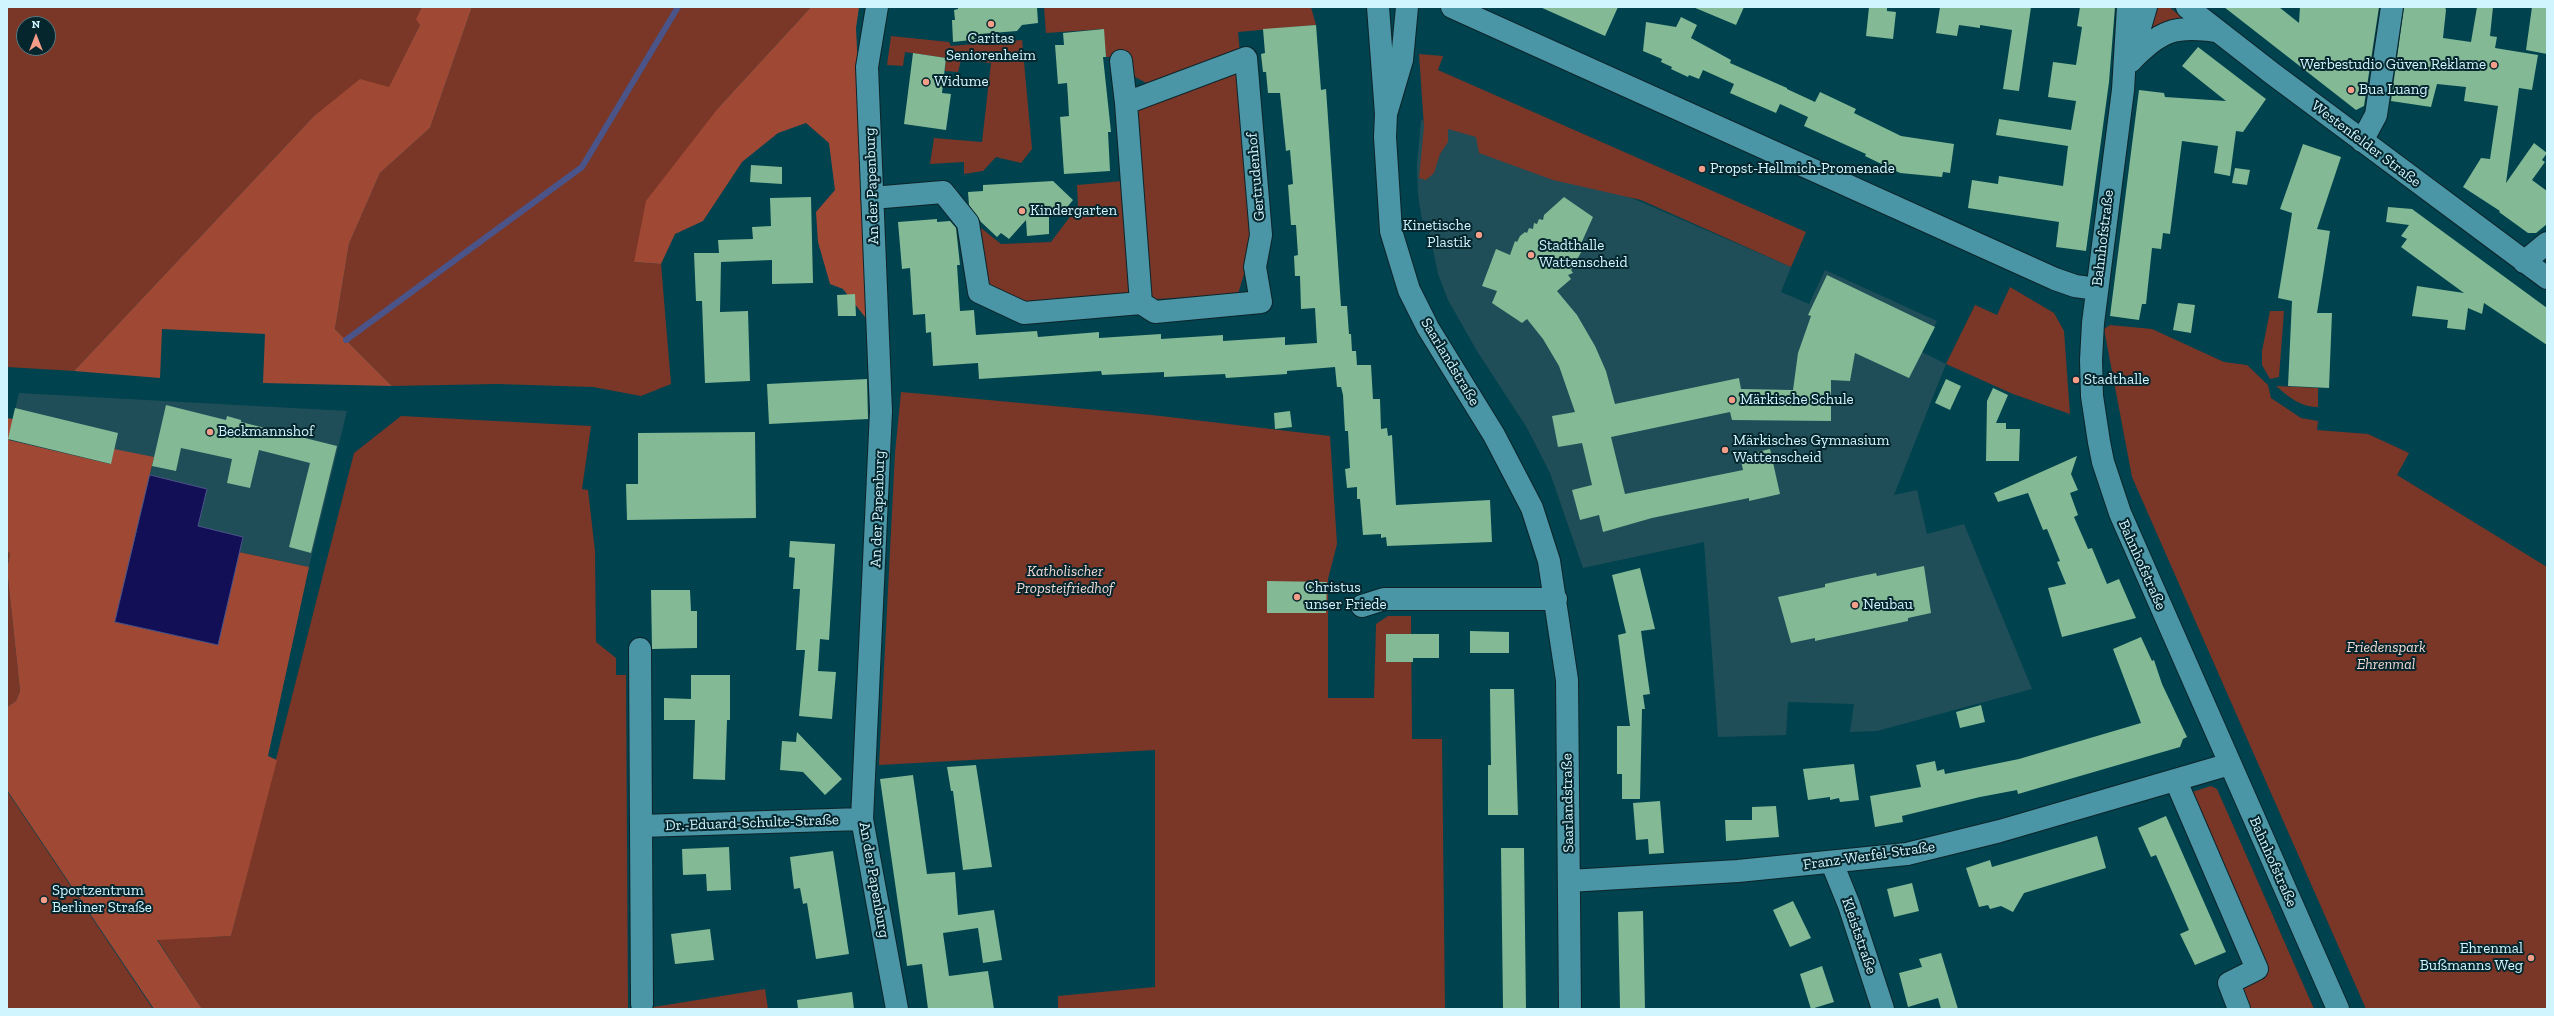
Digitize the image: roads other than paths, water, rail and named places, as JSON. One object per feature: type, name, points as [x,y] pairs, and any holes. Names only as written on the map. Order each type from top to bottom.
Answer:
[{"type":"street","name":"An der Papenburg","points":[[876,7],[867,67],[881,412],[862,819],[897,1009]]},
{"type":"street","name":"Saarlandstraße","points":[[1378,7],[1386,114],[1387,180],[1391,231],[1409,290],[1428,328],[1494,435],[1532,508],[1549,561],[1556,599],[1567,680],[1570,1009]]},
{"type":"street","name":"Saarlandstraße","points":[[1386,114],[1402,60],[1407,7]]},
{"type":"street","points":[[1452,7],[2055,279],[2075,286],[2097,289]]},
{"type":"street","name":"Bahnhofstraße","points":[[2128,7],[2123,90],[2093,323],[2092,380],[2103,462],[2120,513],[2338,1009]]},
{"type":"street","name":"Bahnhofstraße","points":[[2123,90],[2146,7]]},
{"type":"street","name":"Westenfelder Straße","points":[[2187,7],[2216,31],[2362,141],[2547,278]]},
{"type":"street","points":[[2362,141],[2376,115],[2392,7]]},
{"type":"street","points":[[2130,61],[2149,43],[2174,30],[2191,27],[2216,31]]},
{"type":"street","name":"Gertrudenhof","points":[[1126,103],[1246,58],[1261,235],[1255,267],[1261,302],[1155,312],[1141,303]]},
{"type":"street","points":[[872,198],[944,192],[968,223],[979,292],[1024,313],[1141,303],[1126,103],[1121,61]]},
{"type":"street","points":[[2524,262],[2547,243]]},
{"type":"street","points":[[1362,606],[1384,599],[1556,599]]},
{"type":"street","points":[[640,648],[642,1004]]},
{"type":"street","name":"Franz-Werfel-Straße","points":[[1569,881],[1618,880],[1832,863],[1907,854],[2176,781],[2230,764]]},
{"type":"street","points":[[2176,781],[2257,969],[2229,983],[2239,1009]]},
{"type":"street","name":"Dr.-Eduard-Schulte-Straße","points":[[641,826],[862,819]]},
{"type":"street","name":"Kleiststraße","points":[[1832,863],[1849,905],[1883,1009]]},
{"type":"waterway","points":[[346,340],[582,167],[678,7]]},
{"type":"place","name":"Caritas Seniorenheim","points":[[991,24]]},
{"type":"place","name":"Werbestudio Güven Reklame","points":[[2494,65]]},
{"type":"place","name":"Widume","points":[[926,82]]},
{"type":"place","name":"Bua Luang","points":[[2351,90]]},
{"type":"place","name":"Propst-Hellmich-Promenade","points":[[1702,169]]},
{"type":"place","name":"Kindergarten","points":[[1022,211]]},
{"type":"place","name":"Kinetische Plastik","points":[[1479,235]]},
{"type":"place","name":"Stadthalle Wattenscheid","points":[[1531,255]]},
{"type":"place","name":"Stadthalle","points":[[2076,380]]},
{"type":"place","name":"Märkische Schule","points":[[1732,400]]},
{"type":"place","name":"Beckmannshof","points":[[210,432]]},
{"type":"place","name":"Märkisches Gymnasium Wattenscheid","points":[[1725,450]]},
{"type":"place","name":"Christus unser Friede","points":[[1297,597]]},
{"type":"place","name":"Neubau","points":[[1855,605]]},
{"type":"place","name":"Sportzentrum Berliner Straße","points":[[44,900]]},
{"type":"place","name":"Ehrenmal Bußmanns Weg","points":[[2531,958]]},
{"type":"park label","name":"Katholischer Propsteifriedhof","points":[[1065,580]]},
{"type":"park label","name":"Friedenspark Ehrenmal","points":[[2386,656]]}]
